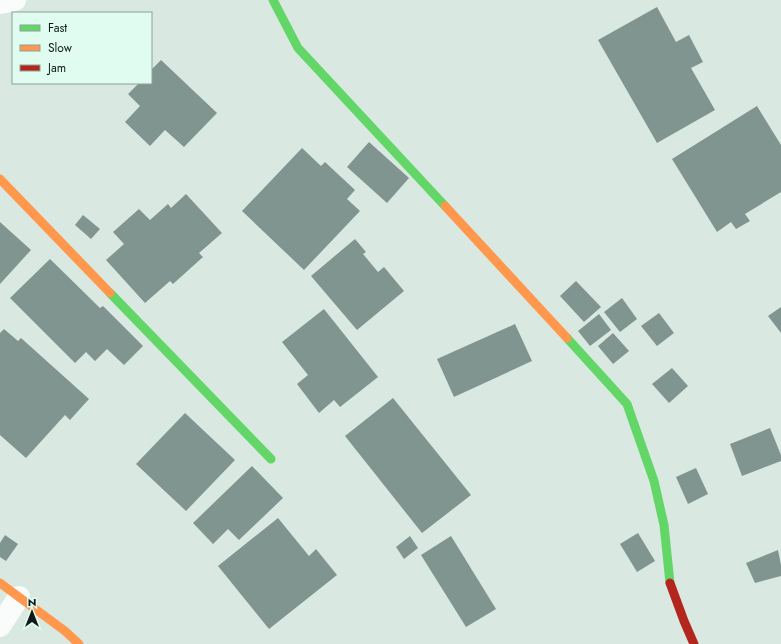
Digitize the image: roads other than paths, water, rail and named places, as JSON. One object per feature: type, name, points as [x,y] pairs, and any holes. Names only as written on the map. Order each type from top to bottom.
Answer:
[{"type":"street","points":[[0,3],[15,0]]},
{"type":"street","points":[[273,0],[298,48],[627,404],[654,481],[664,525],[670,582],[694,644]]},
{"type":"street","points":[[0,180],[271,459]]},
{"type":"street","points":[[0,583],[65,631],[79,644]]},
{"type":"street","points":[[0,626],[20,597]]}]
